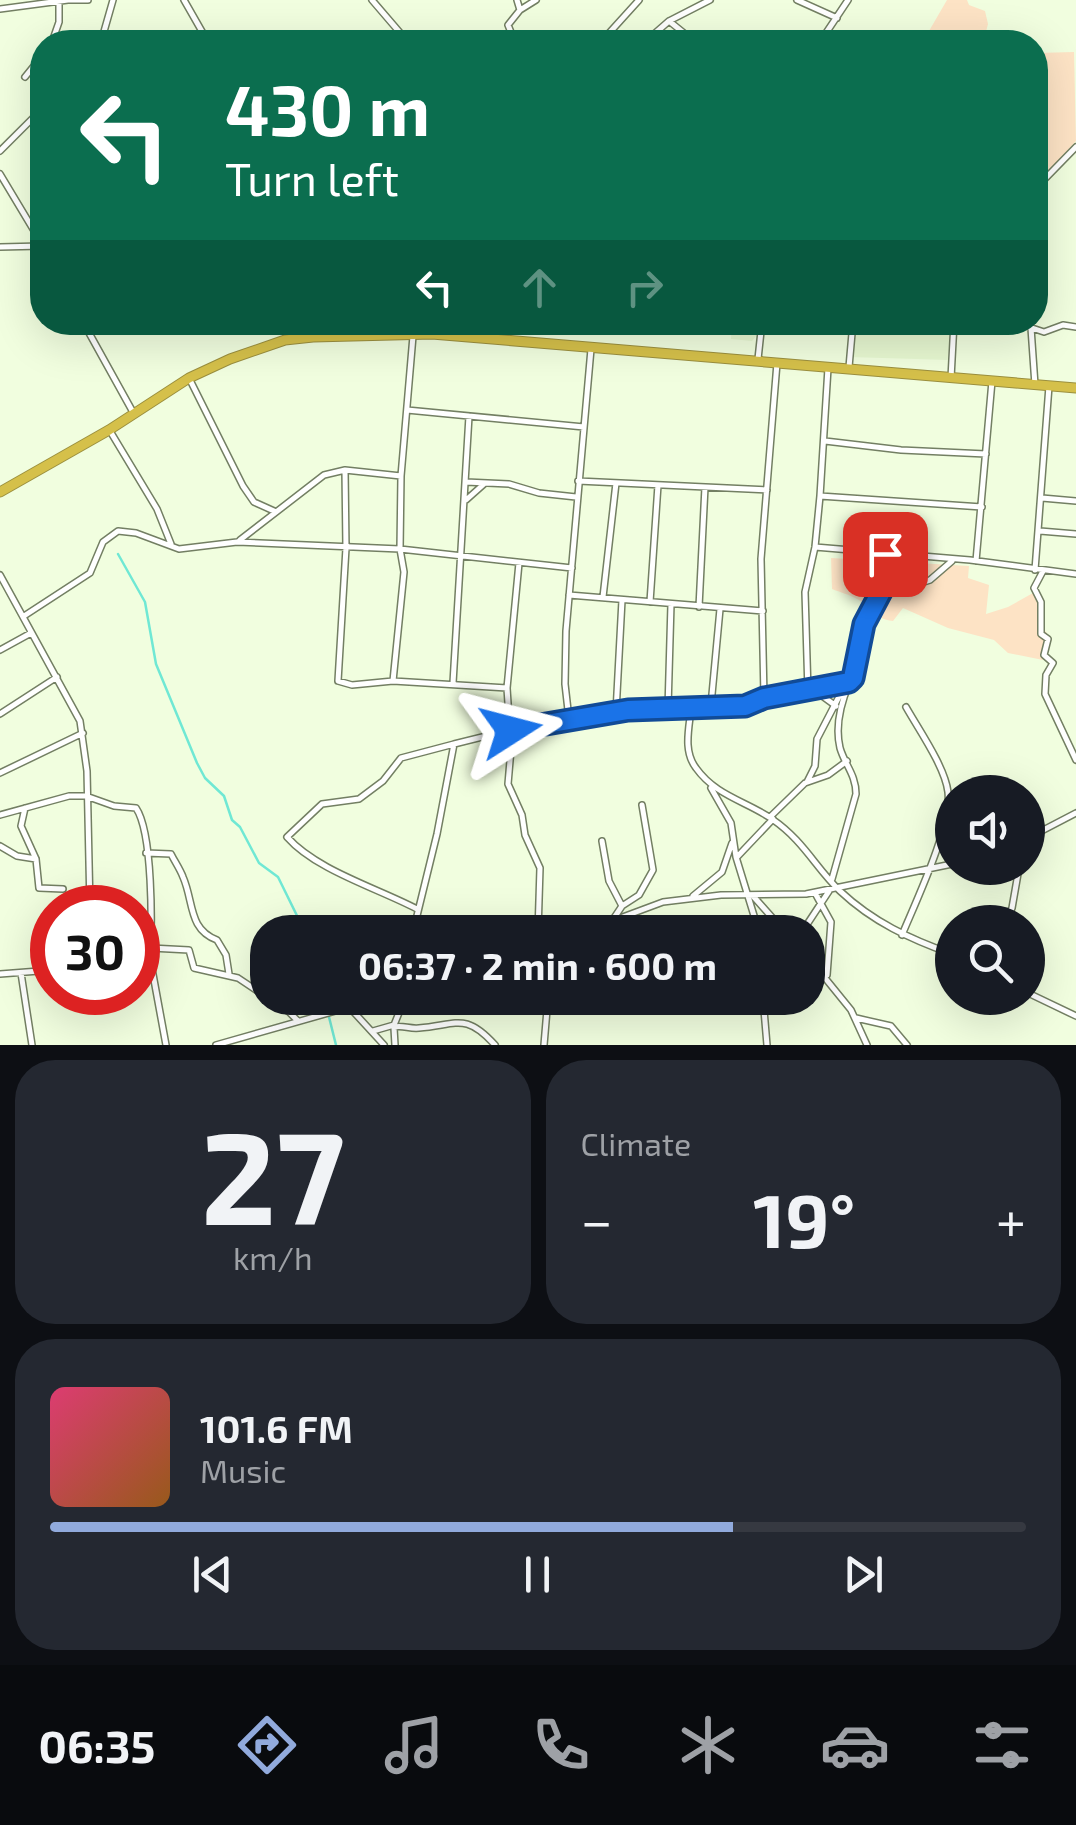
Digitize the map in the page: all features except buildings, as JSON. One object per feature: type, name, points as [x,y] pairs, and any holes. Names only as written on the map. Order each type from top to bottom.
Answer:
[{"type":"highway","points":[[0,492],[190,378],[230,359],[285,340],[413,335]]},
{"type":"highway","points":[[443,335],[1076,388]]},
{"type":"street","points":[[0,9],[88,0]]},
{"type":"street","points":[[104,30],[113,0]]},
{"type":"street","points":[[184,0],[201,30]]},
{"type":"street","points":[[372,0],[398,30]]},
{"type":"street","points":[[517,0],[520,10]]},
{"type":"street","points":[[510,30],[508,25],[520,10],[536,0]]},
{"type":"street","points":[[612,30],[639,0]]},
{"type":"street","points":[[659,30],[710,0]]},
{"type":"street","points":[[797,0],[837,18]]},
{"type":"street","points":[[828,30],[848,0]]},
{"type":"street","points":[[56,30],[59,1]]},
{"type":"street","points":[[669,21],[680,30]]},
{"type":"street","points":[[24,77],[30,70]]},
{"type":"street","points":[[0,151],[30,121]]},
{"type":"street","points":[[1048,176],[1076,147]]},
{"type":"street","points":[[0,174],[30,225]]},
{"type":"street","points":[[0,247],[30,246]]},
{"type":"street","points":[[1048,331],[1063,325],[1076,327]]},
{"type":"street","points":[[90,335],[134,414]]},
{"type":"street","points":[[393,681],[404,584],[401,476],[413,335]]},
{"type":"street","points":[[758,362],[761,335]]},
{"type":"street","points":[[849,370],[851,335]]},
{"type":"street","points":[[951,378],[953,335]]},
{"type":"street","points":[[1031,335],[1035,385]]},
{"type":"street","points":[[569,720],[564,656],[591,349]]},
{"type":"street","points":[[764,698],[761,560],[777,363]]},
{"type":"street","points":[[811,691],[806,592],[815,547],[828,368]]},
{"type":"street","points":[[190,378],[254,502],[276,511]]},
{"type":"street","points":[[976,561],[992,381]]},
{"type":"street","points":[[1049,386],[1039,570],[1034,589],[1041,602],[1041,634],[1048,639],[1044,655],[1053,664],[1046,674],[1045,694],[1076,760]]},
{"type":"street","points":[[406,410],[584,427]]},
{"type":"street","points":[[453,683],[469,416]]},
{"type":"street","points":[[109,430],[157,509],[172,547]]},
{"type":"street","points":[[824,441],[986,454]]},
{"type":"street","points":[[238,542],[324,474],[345,470],[401,476]]},
{"type":"street","points":[[345,470],[346,548],[338,681],[352,685],[393,681],[508,688]]},
{"type":"street","points":[[578,481],[766,490]]},
{"type":"street","points":[[466,482],[509,484],[539,494],[576,498]]},
{"type":"street","points":[[603,597],[616,483]]},
{"type":"street","points":[[464,502],[484,484]]},
{"type":"street","points":[[650,602],[658,485]]},
{"type":"street","points":[[699,606],[705,488]]},
{"type":"street","points":[[820,496],[983,507]]},
{"type":"street","points":[[1042,498],[1076,501]]},
{"type":"street","points":[[1040,530],[1076,534]]},
{"type":"street","points":[[24,616],[90,573],[102,542],[118,531],[136,533],[179,550],[238,542],[400,548],[460,558],[572,568]]},
{"type":"street","points":[[815,547],[1076,574]]},
{"type":"street","points":[[736,858],[807,782],[815,766],[816,739],[849,682],[864,624],[880,596],[885,554]]},
{"type":"street","points":[[880,596],[930,580],[952,561]]},
{"type":"street","points":[[519,563],[508,688],[509,790],[540,868],[539,915]]},
{"type":"street","points":[[1,579],[78,715],[83,732],[89,885]]},
{"type":"street","points":[[568,596],[763,611]]},
{"type":"street","points":[[616,712],[622,600]]},
{"type":"street","points":[[668,708],[670,604]]},
{"type":"street","points":[[711,706],[720,608]]},
{"type":"street","points":[[0,650],[31,633]]},
{"type":"street","points":[[0,714],[57,677]]},
{"type":"street","points":[[417,909],[327,868],[287,837],[322,804],[359,799],[383,781],[401,758],[511,730],[616,712],[745,706],[764,698],[849,682]]},
{"type":"street","points":[[811,691],[837,707]]},
{"type":"street","points":[[832,879],[856,794],[856,780],[840,747],[837,707]]},
{"type":"street","points":[[906,707],[942,775]]},
{"type":"street","points":[[691,709],[688,752],[731,823],[736,858],[755,915]]},
{"type":"street","points":[[0,774],[83,732]]},
{"type":"street","points":[[416,915],[437,834],[454,744]]},
{"type":"street","points":[[807,782],[828,775],[847,761]]},
{"type":"street","points":[[707,781],[771,818],[805,846],[836,887],[902,936],[935,948]]},
{"type":"street","points":[[0,816],[68,796],[86,796],[114,806],[136,808],[142,821],[148,885]]},
{"type":"street","points":[[616,915],[639,895],[654,870],[642,805]]},
{"type":"street","points":[[25,808],[22,826],[36,859],[39,885]]},
{"type":"street","points":[[1045,829],[1076,813]]},
{"type":"street","points":[[689,899],[722,872],[732,840]]},
{"type":"street","points":[[602,841],[608,880],[622,906]]},
{"type":"street","points":[[0,846],[16,856],[36,859]]},
{"type":"street","points":[[902,936],[935,851]]},
{"type":"street","points":[[146,853],[171,854],[186,882],[194,919],[207,937],[214,937],[224,950],[229,974]]},
{"type":"street","points":[[628,915],[664,902],[814,893],[935,868]]},
{"type":"street","points":[[814,915],[828,891]]},
{"type":"street","points":[[814,893],[831,922],[827,978]]},
{"type":"street","points":[[750,896],[769,915]]},
{"type":"street","points":[[160,948],[189,950],[197,970],[229,974],[290,1012],[298,1022]]},
{"type":"street","points":[[0,974],[30,972]]},
{"type":"street","points":[[21,973],[32,1045]]},
{"type":"street","points":[[825,976],[856,1018],[867,1045]]},
{"type":"street","points":[[1045,1001],[1076,1016]]},
{"type":"street","points":[[160,1014],[166,1045]]},
{"type":"street","points":[[216,1045],[324,1015]]},
{"type":"street","points":[[357,1015],[384,1045]]},
{"type":"street","points":[[394,1045],[398,1015]]},
{"type":"street","points":[[544,1045],[547,1015]]},
{"type":"street","points":[[766,1015],[767,1045]]},
{"type":"street","points":[[856,1018],[891,1026],[907,1045]]},
{"type":"street","points":[[372,1031],[463,1022],[496,1045]]},
{"type":"shaded area","points":[[947,0],[967,0],[969,5],[985,11],[988,24],[986,30],[930,30]]},
{"type":"shaded area","points":[[1074,52],[1076,141],[1048,172],[1048,53]]},
{"type":"shaded area","points":[[731,335],[756,335],[752,341],[731,339]]},
{"type":"shaded area","points":[[853,335],[949,335],[948,360],[850,357]]},
{"type":"shaded area","points":[[831,558],[969,566],[968,578],[989,585],[986,614],[1033,593],[1043,614],[1043,628],[1052,640],[1041,654],[1043,660],[1008,653],[994,640],[948,628],[903,608],[893,621],[886,620],[857,599],[832,589]]},
{"type":"waterway","points":[[118,554],[145,602],[156,664],[197,763],[205,778],[224,796],[232,820],[240,827],[259,863],[278,877],[297,915]]},
{"type":"waterway","points":[[329,1017],[336,1045]]},
{"type":"route","points":[[511,730],[628,710],[745,706],[764,698],[849,682],[864,624],[882,590],[885,554]]}]
